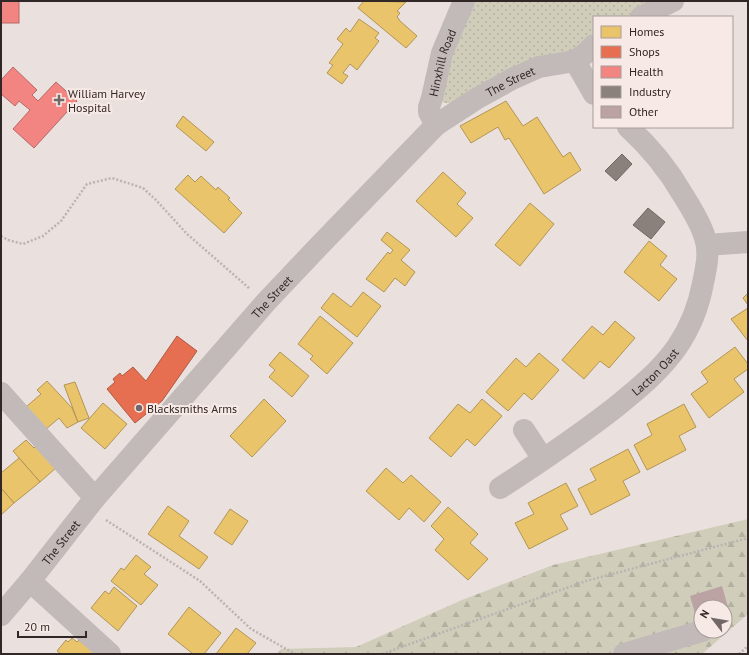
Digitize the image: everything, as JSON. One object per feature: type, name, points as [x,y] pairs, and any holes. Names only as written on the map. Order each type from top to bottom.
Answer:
[{"type":"street","name":"Hinxhill Road","points":[[436,125],[429,115],[428,109],[432,98],[442,53],[464,1]]},
{"type":"street","points":[[643,16],[673,1]]},
{"type":"street","name":"The Street","points":[[1,615],[30,581],[91,503],[266,302],[318,246],[436,125],[476,99],[533,70],[575,60],[586,53],[593,46]]},
{"type":"street","points":[[575,60],[593,92]]},
{"type":"street","name":"Lacton Oast","points":[[500,488],[583,432],[630,395],[658,370],[677,348],[693,317],[702,289],[707,265],[706,238],[676,183],[649,148],[629,128]]},
{"type":"street","points":[[707,245],[748,242]]},
{"type":"street","points":[[5,404],[91,503]]},
{"type":"street","points":[[524,430],[543,459]]},
{"type":"street","points":[[30,581],[110,654]]},
{"type":"street","points":[[624,654],[693,634]]},
{"type":"path","points":[[1,236],[8,240],[23,244],[43,236],[61,221],[87,184],[112,178],[143,188],[187,234],[266,302]]},
{"type":"path","points":[[91,503],[200,581],[251,629],[295,654]]},
{"type":"path","points":[[382,654],[586,582],[748,538]]},
{"type":"path","points":[[739,654],[748,646]]},
{"type":"green space","points":[[472,1],[658,1],[628,16],[593,16],[593,34],[588,36],[567,61],[452,103],[444,103],[438,97],[438,87]]},
{"type":"green space","points":[[748,519],[748,614],[733,627],[733,599],[693,599],[693,639],[719,639],[702,654],[276,654],[281,649],[356,647],[462,600],[553,565]]},
{"type":"building: Homes","points":[[364,1],[406,2],[397,11],[400,13],[397,17],[417,36],[406,48],[358,8]]},
{"type":"building: Homes","points":[[359,19],[379,33],[375,38],[379,41],[357,70],[350,64],[343,73],[348,76],[342,84],[327,73],[333,65],[329,63],[343,44],[337,39],[346,28],[350,32]]},
{"type":"building: Homes","points":[[506,101],[523,126],[537,117],[563,157],[570,152],[581,170],[544,194],[509,138],[505,140],[498,127],[471,143],[460,126]]},
{"type":"building: Homes","points":[[183,116],[214,142],[206,151],[176,126]]},
{"type":"building: Homes","points":[[443,172],[466,193],[457,204],[473,218],[456,237],[416,201]]},
{"type":"building: Homes","points":[[188,175],[195,182],[201,176],[216,190],[218,187],[230,198],[228,199],[242,213],[224,233],[175,189]]},
{"type":"building: Homes","points":[[530,203],[554,224],[520,266],[495,245]]},
{"type":"building: Homes","points":[[387,232],[410,250],[401,260],[415,272],[405,286],[395,278],[384,292],[366,279],[388,252],[390,254],[393,250],[381,240]]},
{"type":"building: Homes","points":[[649,241],[667,256],[660,265],[677,279],[659,301],[624,272]]},
{"type":"building: Homes","points":[[363,292],[381,306],[357,337],[321,308],[333,293],[351,307]]},
{"type":"building: Homes","points":[[748,293],[748,305],[743,298]]},
{"type":"building: Homes","points":[[748,308],[748,341],[731,319]]},
{"type":"building: Homes","points":[[320,316],[353,343],[327,374],[310,359],[313,356],[298,344]]},
{"type":"building: Homes","points":[[615,321],[635,338],[609,368],[600,361],[584,379],[562,360],[592,326],[603,335]]},
{"type":"building: Homes","points":[[735,347],[748,364],[748,369],[734,379],[744,392],[709,418],[691,394],[708,382],[701,372]]},
{"type":"building: Homes","points":[[280,352],[309,376],[292,397],[269,377],[275,370],[269,365]]},
{"type":"building: Homes","points":[[539,353],[559,370],[532,400],[524,393],[508,411],[486,392],[516,358],[526,367]]},
{"type":"building: Homes","points":[[47,381],[72,408],[78,422],[67,428],[59,418],[45,430],[26,407],[41,394],[37,390]]},
{"type":"building: Homes","points":[[75,382],[89,418],[78,422],[64,385]]},
{"type":"building: Homes","points":[[264,399],[286,421],[252,457],[230,436]]},
{"type":"building: Homes","points":[[482,399],[502,416],[475,446],[467,439],[451,457],[429,438],[458,404],[470,413]]},
{"type":"building: Homes","points":[[103,403],[127,424],[105,449],[81,428]]},
{"type":"building: Homes","points":[[684,404],[696,427],[679,436],[686,450],[647,470],[634,445],[652,435],[647,424]]},
{"type":"building: Homes","points":[[26,440],[34,448],[37,445],[57,467],[40,482],[13,451]]},
{"type":"building: Homes","points":[[628,449],[640,472],[623,481],[630,495],[591,515],[578,489],[596,480],[590,469]]},
{"type":"building: Homes","points":[[19,458],[40,482],[14,503],[1,488],[1,473]]},
{"type":"building: Homes","points":[[386,468],[403,483],[411,475],[441,502],[424,522],[409,508],[399,520],[366,491]]},
{"type":"building: Homes","points":[[566,483],[578,506],[560,515],[568,529],[529,549],[515,523],[534,514],[528,503]]},
{"type":"building: Homes","points":[[1,488],[14,503],[1,515]]},
{"type":"building: Homes","points":[[168,506],[189,521],[179,536],[208,557],[199,569],[148,534]]},
{"type":"building: Homes","points":[[448,507],[478,534],[470,543],[488,559],[468,580],[435,550],[444,539],[431,526]]},
{"type":"building: Homes","points":[[230,509],[248,521],[232,545],[214,533]]},
{"type":"building: Homes","points":[[136,555],[151,567],[144,574],[158,585],[141,605],[111,581],[121,568],[124,570]]},
{"type":"building: Homes","points":[[114,587],[137,606],[118,631],[91,608],[105,591],[109,594]]},
{"type":"building: Homes","points":[[189,607],[221,633],[204,654],[193,654],[168,634]]},
{"type":"building: Homes","points":[[236,628],[256,643],[247,654],[216,654]]},
{"type":"building: Homes","points":[[72,638],[77,642],[79,640],[97,654],[59,654],[60,653],[57,651],[66,640],[68,642]]},
{"type":"building: Shops","points":[[177,336],[197,351],[162,401],[135,423],[107,389],[115,382],[113,379],[120,373],[122,376],[133,367],[146,381]]},
{"type":"building: Health","points":[[1,1],[19,1],[19,23],[1,23]]},
{"type":"building: Health","points":[[13,67],[37,90],[32,95],[38,101],[56,82],[77,101],[34,148],[13,129],[30,110],[19,101],[15,106],[1,94],[1,80]]},
{"type":"building: Industry","points":[[622,154],[632,164],[616,181],[605,171]]},
{"type":"building: Industry","points":[[648,208],[665,222],[651,239],[633,225]]},
{"type":"building: Other","points":[[722,586],[726,599],[693,599],[693,606],[690,596]]},
{"type":"place","name":"William Harvey Hospital","points":[[59,100]]},
{"type":"place","name":"Blacksmiths Arms","points":[[139,408]]}]
